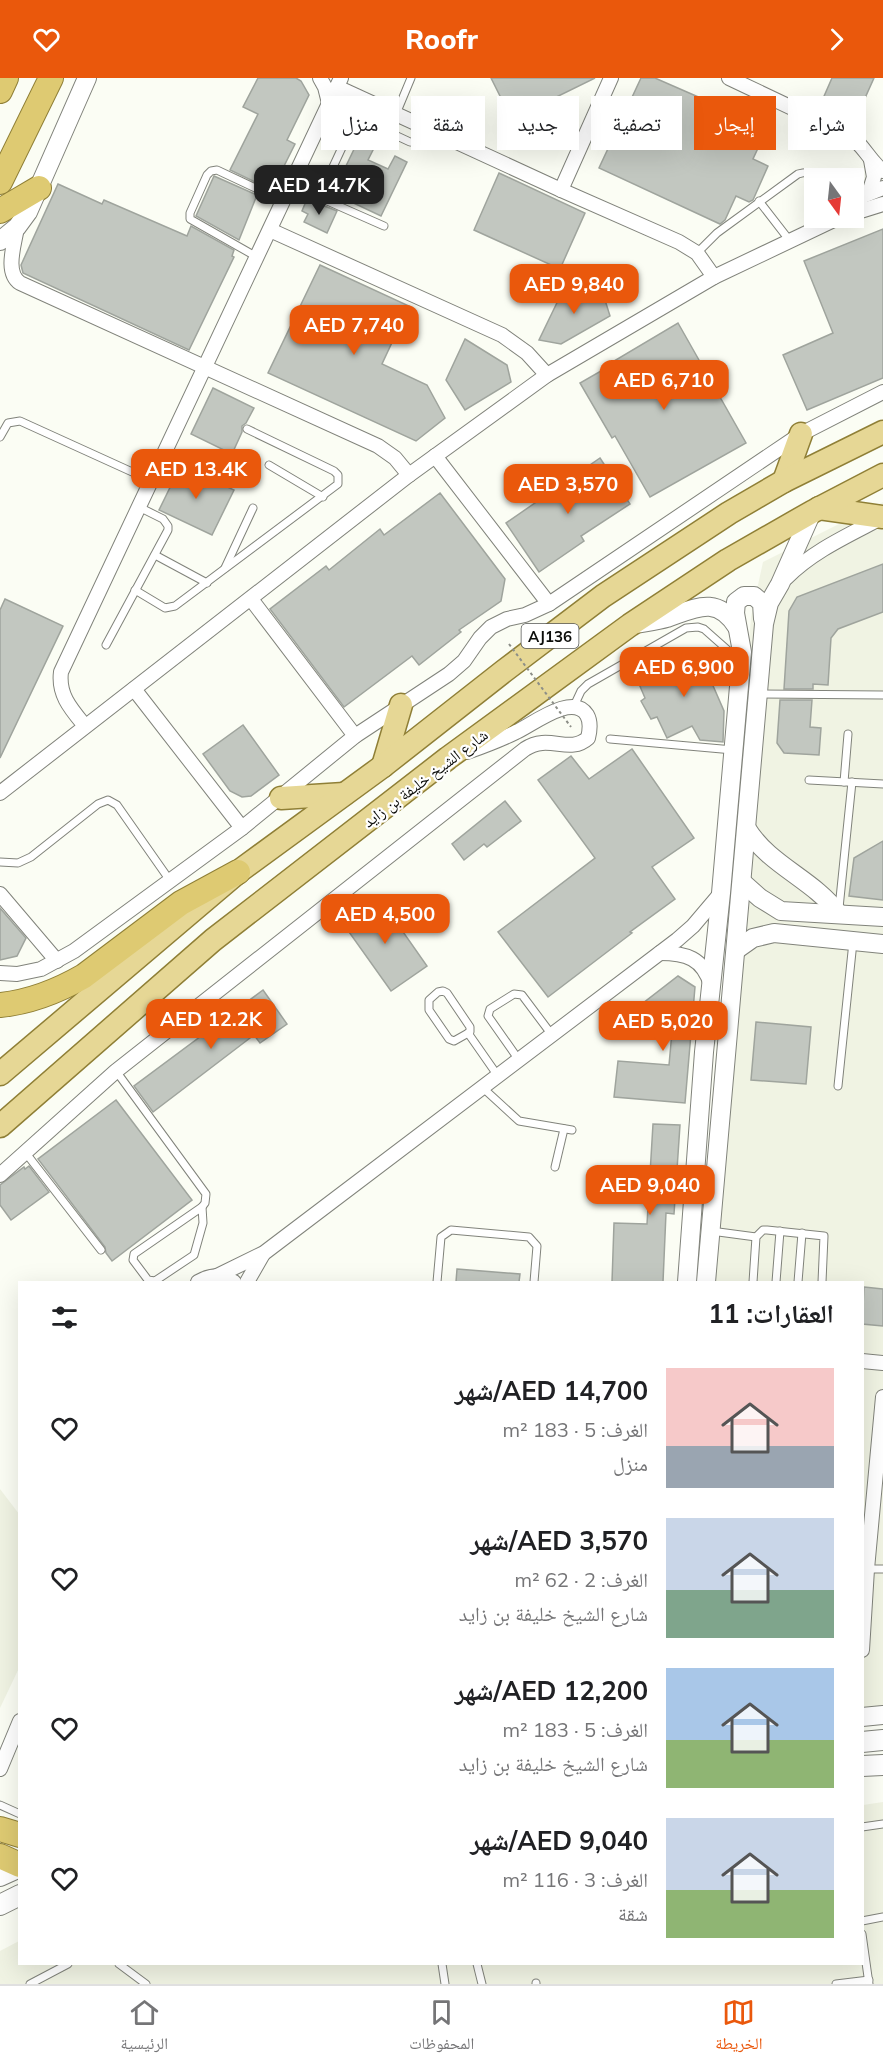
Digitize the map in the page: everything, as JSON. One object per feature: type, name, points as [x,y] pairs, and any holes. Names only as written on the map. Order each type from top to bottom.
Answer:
[{"type":"highway","points":[[0,91],[6,78]]},
{"type":"highway","points":[[0,182],[51,78]]},
{"type":"highway","points":[[9,219],[39,188]]},
{"type":"highway","points":[[0,1005],[48,994],[75,981],[182,903],[238,872]]},
{"type":"highway","points":[[0,1829],[18,1834]]},
{"type":"highway","points":[[0,1856],[18,1865]]},
{"type":"main road","name":"AJ136","points":[[0,1074],[238,872],[383,766],[504,670],[603,596],[686,540],[784,481],[883,432]]},
{"type":"main road","points":[[784,481],[801,434]]},
{"type":"main road","name":"شارع الشيخ خليفة بن زايد","points":[[0,1126],[213,940],[448,758],[630,625],[728,561],[815,510],[883,476]]},
{"type":"main road","points":[[815,510],[883,517]]},
{"type":"main road","points":[[383,766],[401,705]]},
{"type":"main road","points":[[281,798],[344,794]]},
{"type":"main road","points":[[864,1742],[883,1740]]},
{"type":"main road","points":[[864,1766],[883,1765]]},
{"type":"main road","points":[[0,1876],[18,1867]]},
{"type":"main road","points":[[0,1905],[18,1895]]},
{"type":"street","points":[[39,188],[87,78]]},
{"type":"street","points":[[320,78],[327,96]]},
{"type":"street","points":[[561,190],[611,78]]},
{"type":"street","points":[[729,78],[847,134],[862,144],[872,160],[883,171]]},
{"type":"street","points":[[332,96],[339,82],[364,96]]},
{"type":"street","points":[[399,115],[679,242],[697,253],[714,277]]},
{"type":"street","points":[[85,726],[71,709],[62,692],[62,672],[321,120]]},
{"type":"street","points":[[869,193],[874,177],[872,160]]},
{"type":"street","points":[[864,197],[883,188]]},
{"type":"street","points":[[864,210],[883,204]]},
{"type":"street","points":[[0,241],[9,219]]},
{"type":"street","points":[[9,219],[11,271],[16,280],[378,446],[395,458],[410,475]]},
{"type":"street","points":[[0,793],[410,475],[547,375],[714,277],[817,228]]},
{"type":"street","points":[[270,230],[502,335],[527,353],[547,375]]},
{"type":"street","points":[[0,974],[29,972],[57,961],[171,882],[281,798],[355,736],[457,668],[491,627],[549,604],[801,434],[883,392]]},
{"type":"street","points":[[435,456],[549,604]]},
{"type":"street","points":[[706,1281],[764,624],[769,603],[815,510]]},
{"type":"street","points":[[780,584],[797,566],[814,554],[883,517]]},
{"type":"street","points":[[687,1281],[704,1053],[721,893],[741,662],[741,643],[735,613],[739,598],[749,595],[759,599],[762,603],[764,624]]},
{"type":"street","points":[[251,598],[355,736]]},
{"type":"street","points":[[630,625],[662,619],[705,606],[721,610],[737,627]]},
{"type":"street","points":[[135,689],[242,828]]},
{"type":"street","points":[[0,1174],[116,1071],[525,748],[544,741],[571,745],[585,741],[590,730],[590,721],[581,708],[574,706],[556,710],[502,739],[448,758]]},
{"type":"street","points":[[747,829],[764,850],[826,900],[838,913]]},
{"type":"street","points":[[742,882],[760,898],[781,911]]},
{"type":"street","points":[[217,1276],[264,1253],[483,1088],[693,926],[721,893]]},
{"type":"street","points":[[0,894],[57,961]]},
{"type":"street","points":[[774,933],[767,925],[768,919],[770,914],[781,911],[883,917]]},
{"type":"street","points":[[736,950],[753,938],[774,933],[883,944]]},
{"type":"street","points":[[660,953],[688,956],[704,969],[712,987]]},
{"type":"street","points":[[248,1281],[264,1253]]},
{"type":"street","points":[[200,1281],[210,1276],[231,1281]]},
{"type":"street","points":[[864,1361],[883,1363]]},
{"type":"street","points":[[864,1618],[883,1397]]},
{"type":"street","points":[[864,1717],[883,1715]]},
{"type":"street","points":[[0,1769],[18,1726]]},
{"type":"lane","points":[[399,107],[411,78]]},
{"type":"lane","points":[[319,197],[352,126],[367,122],[410,142]]},
{"type":"lane","points":[[257,257],[189,219],[207,175],[217,170],[283,201]]},
{"type":"lane","points":[[697,253],[717,233],[759,201],[798,174],[804,173]]},
{"type":"lane","points":[[291,185],[384,226]]},
{"type":"lane","points":[[759,201],[790,241]]},
{"type":"lane","points":[[0,436],[8,423],[20,421],[152,480]]},
{"type":"lane","points":[[135,590],[160,606],[170,608],[180,603],[338,484],[338,475],[247,429]]},
{"type":"lane","points":[[268,465],[323,496]]},
{"type":"lane","points":[[106,645],[168,530],[168,525],[163,519],[139,507]]},
{"type":"lane","points":[[225,570],[253,508]]},
{"type":"lane","points":[[154,555],[207,583]]},
{"type":"lane","points":[[574,706],[581,691],[588,684],[686,628],[704,629],[741,662]]},
{"type":"lane","points":[[758,694],[883,695]]},
{"type":"lane","points":[[838,913],[848,782],[848,734]]},
{"type":"lane","points":[[610,739],[733,750]]},
{"type":"lane","points":[[809,780],[883,784]]},
{"type":"lane","points":[[0,862],[18,863],[31,857],[98,804],[108,800],[117,805],[171,882]]},
{"type":"lane","points":[[838,1086],[853,941]]},
{"type":"lane","points":[[440,991],[447,993],[470,1027],[468,1033],[454,1041],[449,1039],[429,1010],[429,1000],[432,996],[440,991]]},
{"type":"lane","points":[[519,1060],[488,1016],[490,1009],[514,994],[522,995],[552,1035]]},
{"type":"lane","points":[[468,1033],[498,1076]]},
{"type":"lane","points":[[116,1071],[206,1194],[202,1207],[134,1254],[133,1260],[148,1280],[155,1281],[194,1255],[203,1223],[202,1207]]},
{"type":"lane","points":[[483,1088],[519,1121],[568,1129],[555,1167]]},
{"type":"lane","points":[[26,1152],[101,1250]]},
{"type":"lane","points":[[437,1281],[441,1237],[451,1230],[529,1237],[537,1246],[534,1281]]},
{"type":"lane","points":[[753,1281],[756,1236],[763,1230],[822,1234],[825,1238],[822,1281]]},
{"type":"lane","points":[[711,1231],[756,1236]]},
{"type":"lane","points":[[776,1281],[780,1231]]},
{"type":"lane","points":[[798,1281],[802,1233]]},
{"type":"lane","points":[[867,1569],[883,1569]]},
{"type":"lane","points":[[0,1805],[18,1813]]},
{"type":"lane","points":[[864,1827],[883,1824]]},
{"type":"lane","points":[[864,1921],[883,1917]]},
{"type":"lane","points":[[837,1984],[869,1982],[864,1948]]},
{"type":"lane","points":[[30,1984],[66,1965]]},
{"type":"lane","points":[[120,1965],[146,1984]]},
{"type":"lane","points":[[442,1965],[445,1984]]},
{"type":"lane","points":[[477,1965],[479,1982]]},
{"type":"path","points":[[509,644],[571,727]]},
{"type":"shaded area","points":[[883,502],[883,1723],[864,1725],[864,1281],[700,1281],[751,617],[763,562]]},
{"type":"shaded area","points":[[0,1489],[18,1513],[18,1670],[0,1708]]},
{"type":"shaded area","points":[[883,1802],[883,1984],[0,1984],[0,1951],[18,1942],[18,1965],[864,1965],[864,1805]]},
{"type":"building","points":[[258,78],[296,78],[301,81],[309,95],[287,140],[295,144],[272,190],[230,170],[258,114],[243,107]]},
{"type":"building","points":[[491,78],[595,78],[558,96],[500,96]]},
{"type":"building","points":[[641,78],[655,78],[696,96],[694,96],[694,150],[757,150],[753,159],[768,166],[753,200],[749,202],[736,196],[725,220],[720,224],[599,168],[607,150],[682,150],[682,96],[633,96]]},
{"type":"building","points":[[832,78],[874,78],[866,96],[824,96]]},
{"type":"building","points":[[354,150],[373,150],[368,160],[388,169],[395,156],[407,162],[381,216],[343,198],[342,201],[331,197]]},
{"type":"building","points":[[499,173],[585,213],[560,269],[474,230]]},
{"type":"building","points":[[214,176],[257,195],[239,240],[196,216]]},
{"type":"building","points":[[58,184],[102,204],[104,200],[187,236],[191,226],[234,250],[232,256],[234,257],[189,350],[23,273],[21,265]]},
{"type":"building","points":[[307,199],[337,211],[327,233],[304,222],[308,214],[302,211]]},
{"type":"building","points":[[883,229],[883,378],[807,410],[783,355],[833,333],[804,261]]},
{"type":"building","points":[[320,265],[409,306],[382,364],[427,385],[445,418],[416,441],[268,373]]},
{"type":"building","points":[[567,282],[605,300],[610,316],[561,344],[539,340]]},
{"type":"building","points":[[678,323],[746,443],[650,497],[615,436],[612,438],[580,383]]},
{"type":"building","points":[[465,339],[507,365],[511,382],[465,410],[446,380]]},
{"type":"building","points":[[213,388],[254,408],[242,426],[242,432],[232,454],[191,434]]},
{"type":"building","points":[[600,458],[630,504],[581,536],[584,541],[539,572],[506,523]]},
{"type":"building","points":[[181,465],[234,490],[212,535],[159,510]]},
{"type":"building","points":[[440,493],[505,579],[501,601],[459,630],[461,632],[419,665],[412,656],[344,707],[270,609],[326,566],[329,570],[380,529],[384,535]]},
{"type":"building","points":[[883,564],[883,612],[838,629],[831,638],[828,685],[813,684],[813,689],[784,689],[789,611],[797,597]]},
{"type":"building","points":[[5,599],[63,626],[0,758],[0,610]]},
{"type":"building","points":[[697,649],[724,711],[723,742],[700,740],[692,726],[667,738],[657,717],[651,719],[641,701],[645,698],[636,677]]},
{"type":"building","points":[[780,700],[812,700],[810,727],[821,728],[819,755],[784,753],[777,743]]},
{"type":"building","points":[[243,725],[279,775],[251,796],[242,797],[230,791],[203,754]]},
{"type":"building","points":[[632,749],[694,838],[652,867],[675,899],[548,997],[498,932],[595,858],[538,780],[571,756],[589,779]]},
{"type":"building","points":[[505,801],[521,821],[487,847],[484,844],[464,860],[452,844]]},
{"type":"building","points":[[883,841],[883,900],[849,896],[854,858]]},
{"type":"building","points":[[380,899],[427,966],[391,991],[344,925]]},
{"type":"building","points":[[0,908],[26,938],[17,956],[0,960]]},
{"type":"building","points":[[678,976],[695,987],[685,1103],[614,1097],[618,1061],[669,1065],[674,1010],[638,1007]]},
{"type":"building","points":[[263,990],[287,1024],[260,1043],[254,1035],[153,1112],[134,1086]]},
{"type":"building","points":[[756,1022],[811,1027],[806,1084],[751,1080]]},
{"type":"building","points":[[116,1100],[192,1200],[112,1261],[105,1247],[38,1159]]},
{"type":"building","points":[[653,1124],[680,1125],[674,1214],[666,1213],[663,1281],[612,1281],[614,1223],[647,1224]]},
{"type":"building","points":[[29,1166],[49,1192],[11,1220],[0,1205],[0,1185],[24,1167],[25,1169]]},
{"type":"building","points":[[457,1269],[520,1274],[519,1281],[456,1281]]},
{"type":"building","points":[[864,1287],[883,1289],[883,1326],[864,1324]]}]
